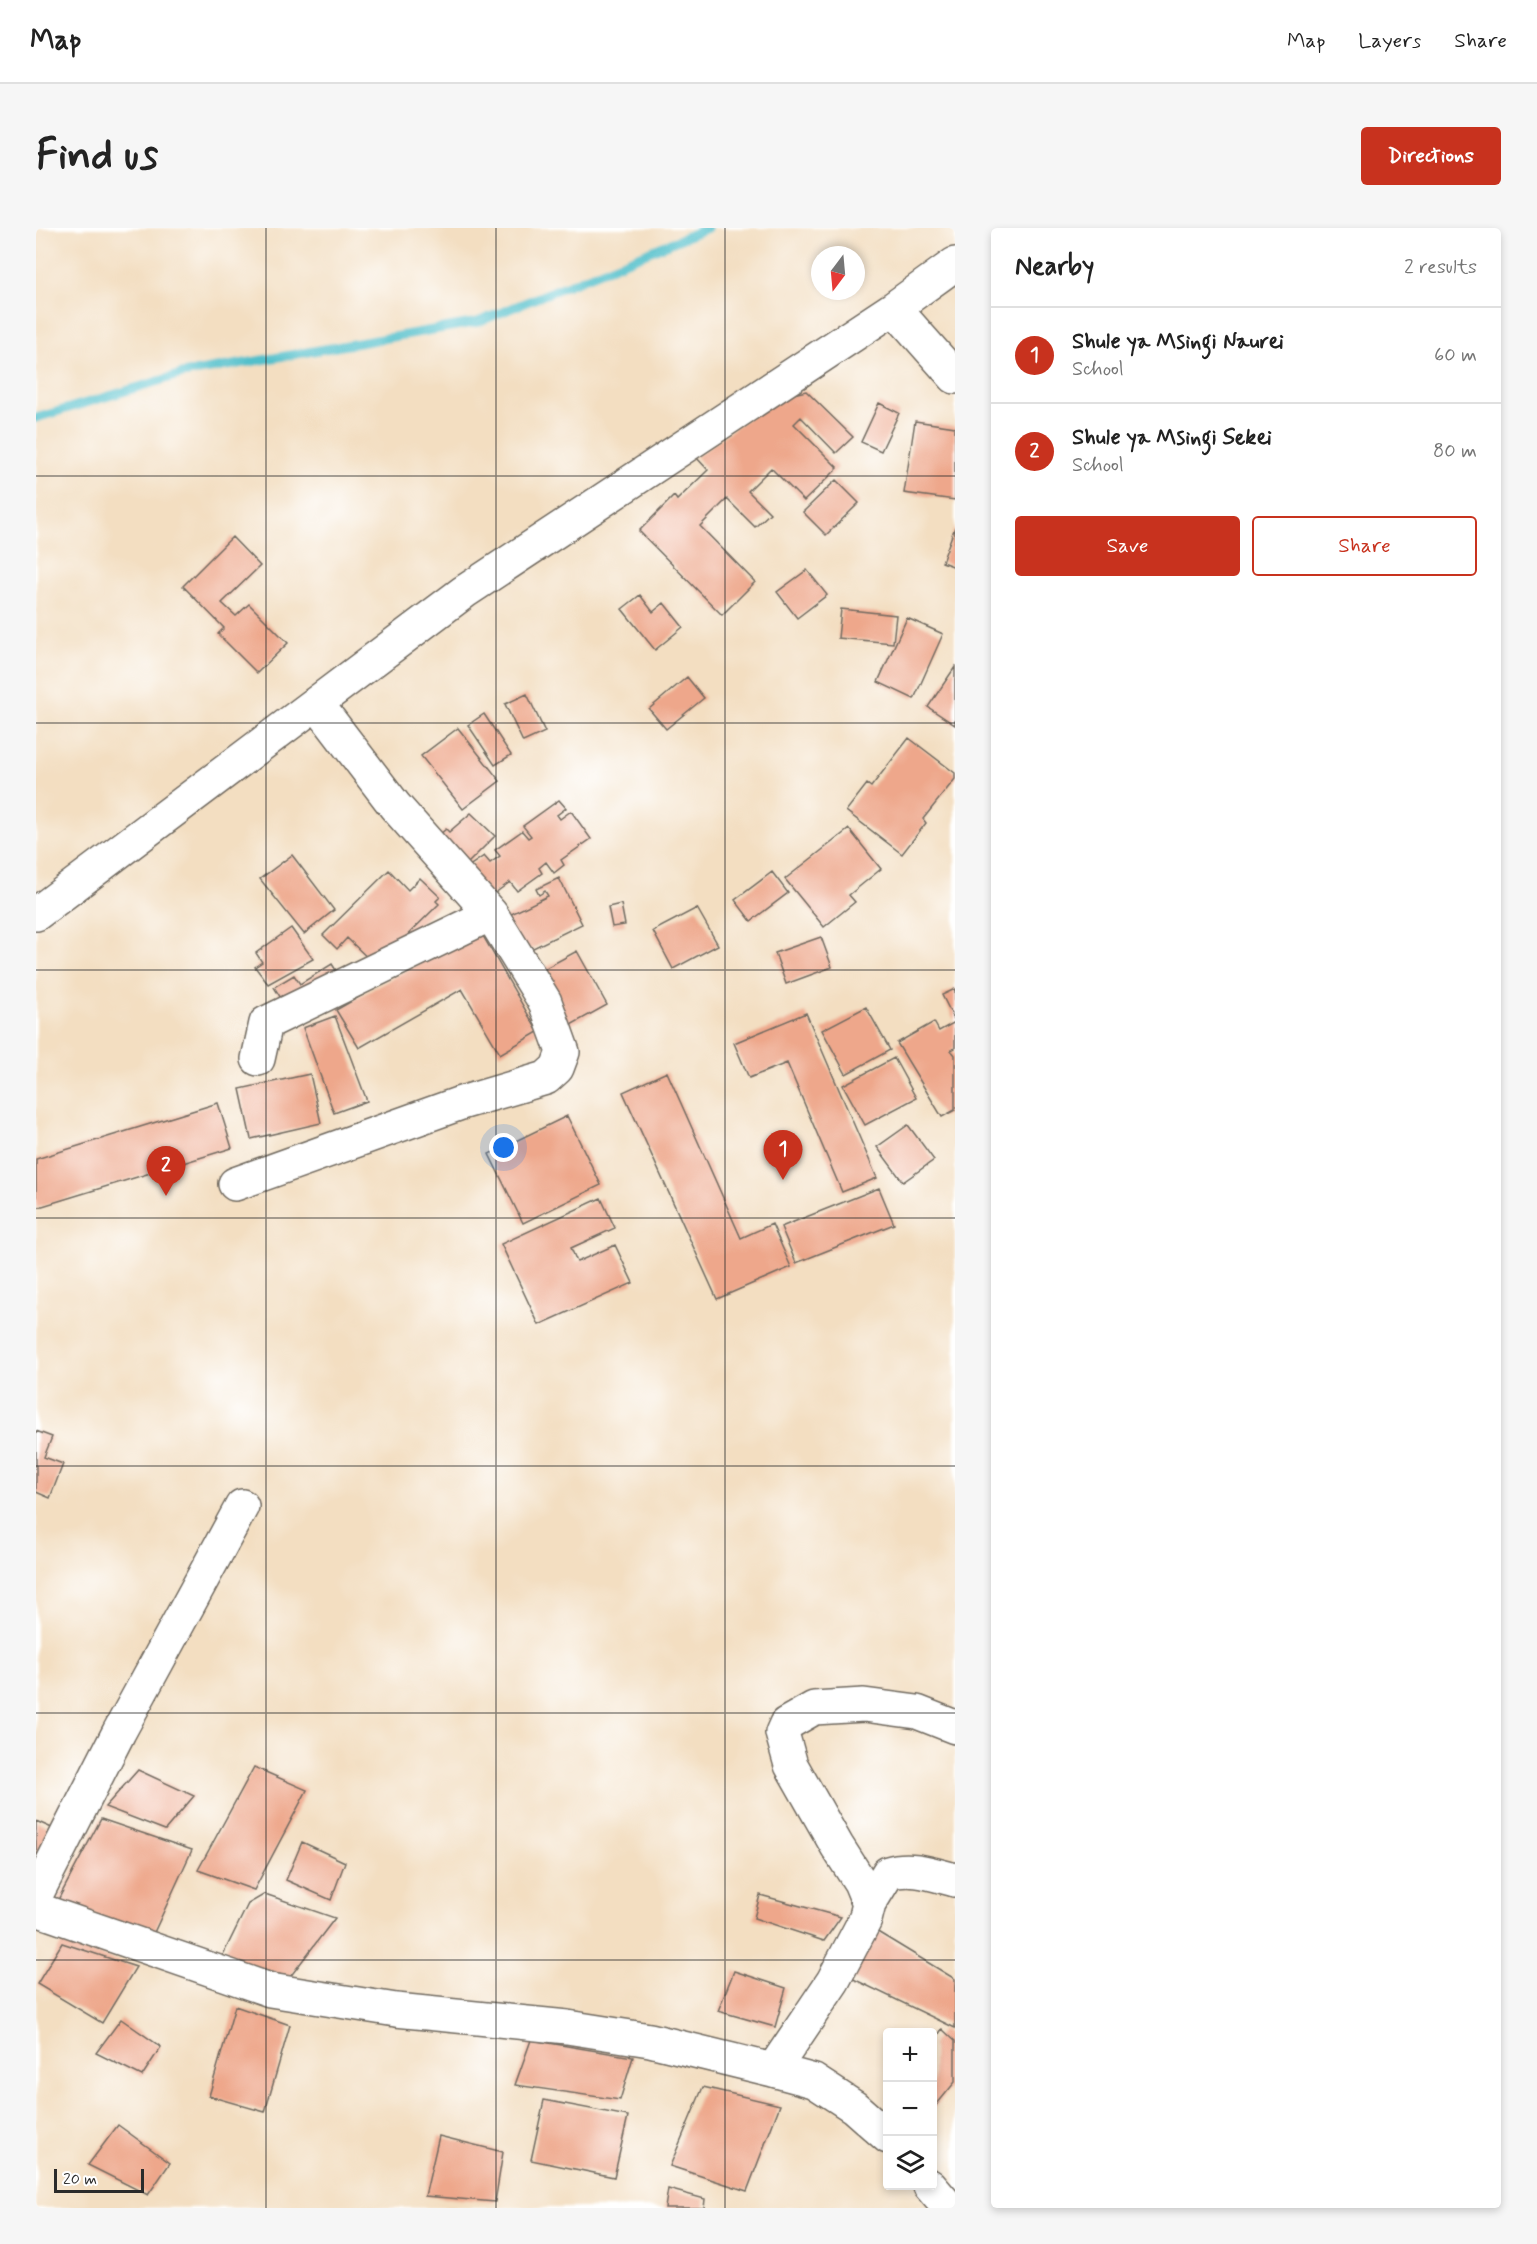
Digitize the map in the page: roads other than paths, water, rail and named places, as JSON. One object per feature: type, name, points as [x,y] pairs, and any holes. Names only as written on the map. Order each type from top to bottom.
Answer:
[{"type":"street","points":[[36,914],[464,592],[677,449],[894,308],[955,264]]},
{"type":"street","points":[[894,308],[955,377]]},
{"type":"street","points":[[235,1184],[461,1103],[546,1078],[557,1068],[562,1052],[545,1002],[491,914],[395,806],[317,704]]},
{"type":"street","points":[[258,1059],[266,1023],[491,914]]},
{"type":"street","points":[[36,1895],[103,1762],[242,1506]]},
{"type":"street","points":[[869,1904],[860,1882],[791,1765],[782,1733],[786,1724],[813,1708],[864,1705],[917,1712],[955,1727]]},
{"type":"street","points":[[773,2070],[833,1981],[865,1920],[869,1904],[888,1873],[901,1869],[917,1870],[955,1880]]},
{"type":"street","points":[[36,1909],[270,1990],[396,2010],[567,2027],[639,2038],[773,2070],[814,2081],[854,2107],[887,2136]]},
{"type":"street","points":[[933,2190],[949,2208]]},
{"type":"waterway","points":[[36,418],[182,374],[478,322],[707,228]]},
{"type":"place","name":"Shule ya Msingi Naurei","points":[[783,1180]]},
{"type":"place","name":"Shule ya Msingi Sekei","points":[[166,1196]]}]
